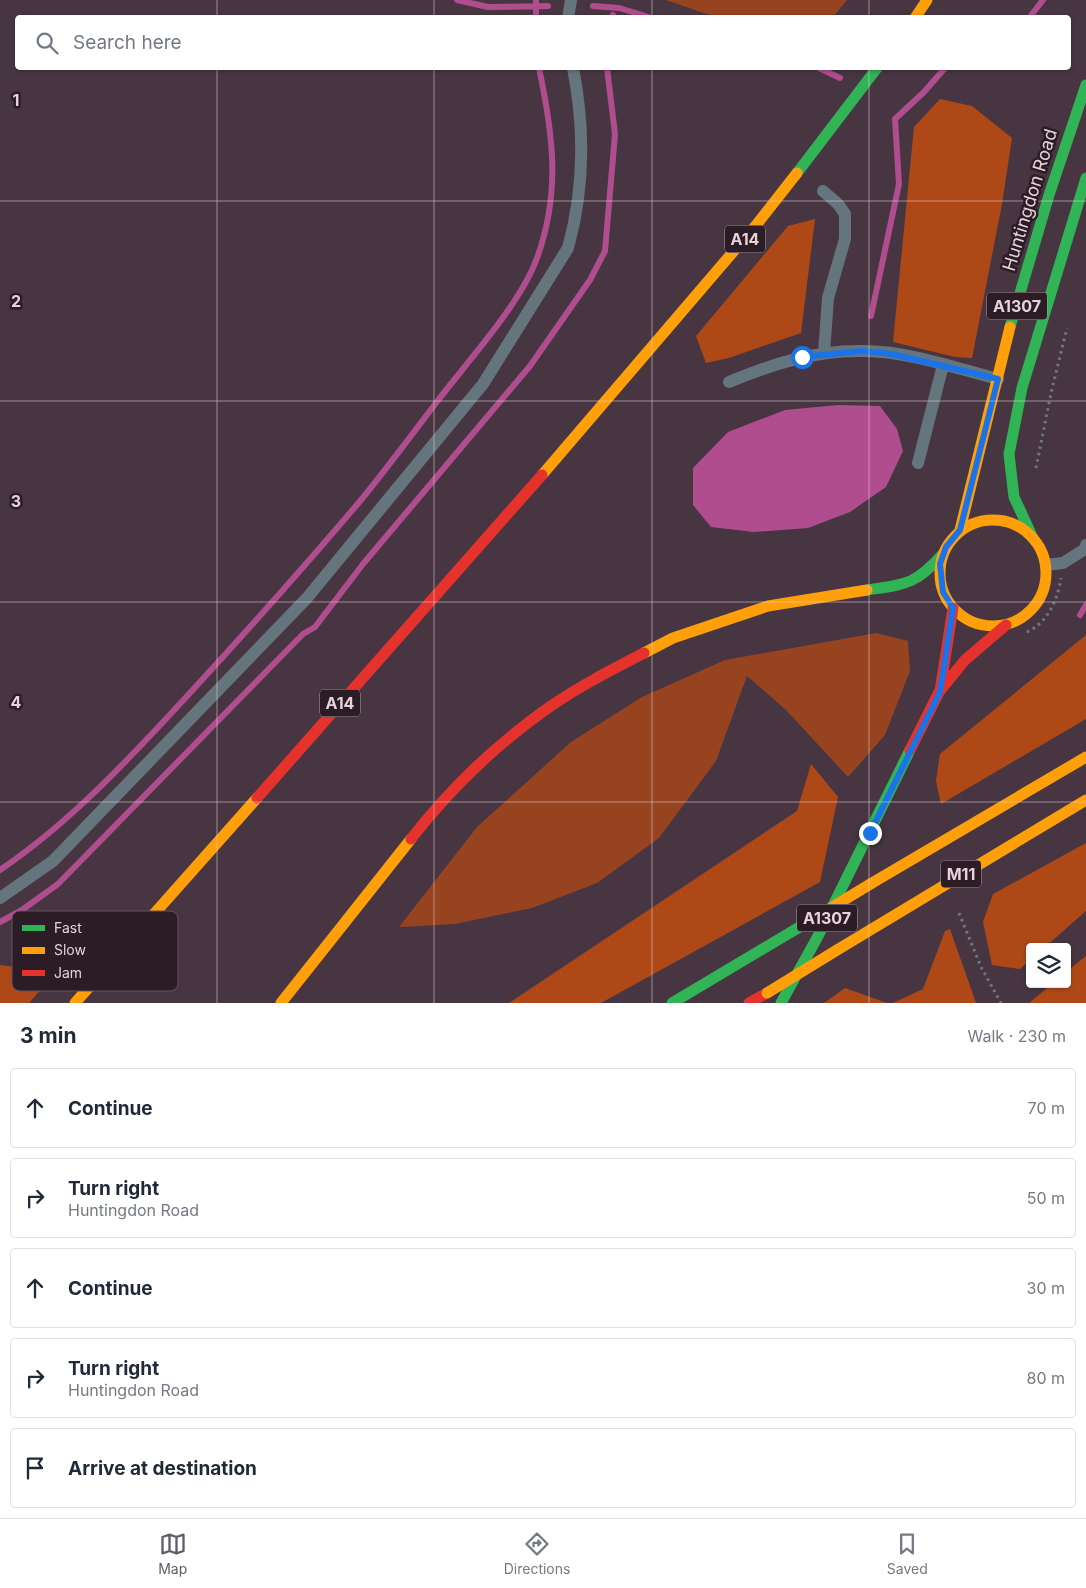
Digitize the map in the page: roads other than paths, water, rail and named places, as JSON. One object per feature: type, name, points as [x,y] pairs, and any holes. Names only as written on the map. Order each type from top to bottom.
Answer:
[{"type":"main road","points":[[916,15],[927,0]]},
{"type":"main road","name":"A14","points":[[156,911],[605,404],[757,224],[875,70]]},
{"type":"main road","name":"Huntingdon Road","points":[[960,530],[998,379],[1052,182],[1086,85]]},
{"type":"main road","name":"A1307","points":[[1032,536],[1014,497],[1009,454],[1030,360],[1086,178]]},
{"type":"main road","points":[[281,1003],[433,811],[494,752],[548,708],[605,673],[673,638],[768,606],[904,584],[924,575],[942,555],[960,530],[977,521],[995,519],[1013,523],[1032,536],[1041,550],[1046,565],[1044,588],[1036,604],[1023,617],[1006,625],[978,624],[965,618],[953,608],[940,583],[942,555]]},
{"type":"main road","name":"A1307","points":[[940,692],[953,608]]},
{"type":"main road","name":"A1307","points":[[781,1003],[821,929],[940,692],[965,660],[1006,625]]},
{"type":"main road","name":"M11","points":[[672,1003],[1086,757]]},
{"type":"main road","name":"M11","points":[[749,1003],[1086,800]]},
{"type":"main road","name":"A14","points":[[75,1003],[86,991]]},
{"type":"lane","points":[[568,15],[571,0]]},
{"type":"lane","points":[[0,898],[52,860],[307,598],[483,384],[568,248],[581,189],[584,146],[580,100],[573,70]]},
{"type":"lane","points":[[823,191],[838,204],[845,214],[844,239],[828,298],[824,353]]},
{"type":"lane","points":[[729,382],[776,364],[824,353],[868,351],[892,354],[998,379]]},
{"type":"lane","points":[[918,463],[943,365]]},
{"type":"lane","points":[[1046,565],[1062,563],[1086,549],[1086,545]]},
{"type":"waterway","points":[[457,0],[488,7],[548,6]]},
{"type":"waterway","points":[[536,0],[536,15]]},
{"type":"waterway","points":[[1031,15],[1043,0]]},
{"type":"waterway","points":[[593,6],[619,8],[642,15]]},
{"type":"waterway","points":[[0,870],[51,831],[99,788],[233,646],[361,500],[507,312],[519,294],[537,258],[545,234],[549,210],[552,186],[551,140],[539,70]]},
{"type":"waterway","points":[[20,911],[58,884],[303,634],[315,627],[363,564],[530,366],[590,280],[605,251],[615,134],[607,70]]},
{"type":"waterway","points":[[823,70],[840,78]]},
{"type":"waterway","points":[[871,316],[899,184],[895,119],[924,92],[943,70]]},
{"type":"waterway","points":[[1080,615],[1086,605]]},
{"type":"waterway","points":[[0,922],[12,915]]}]
